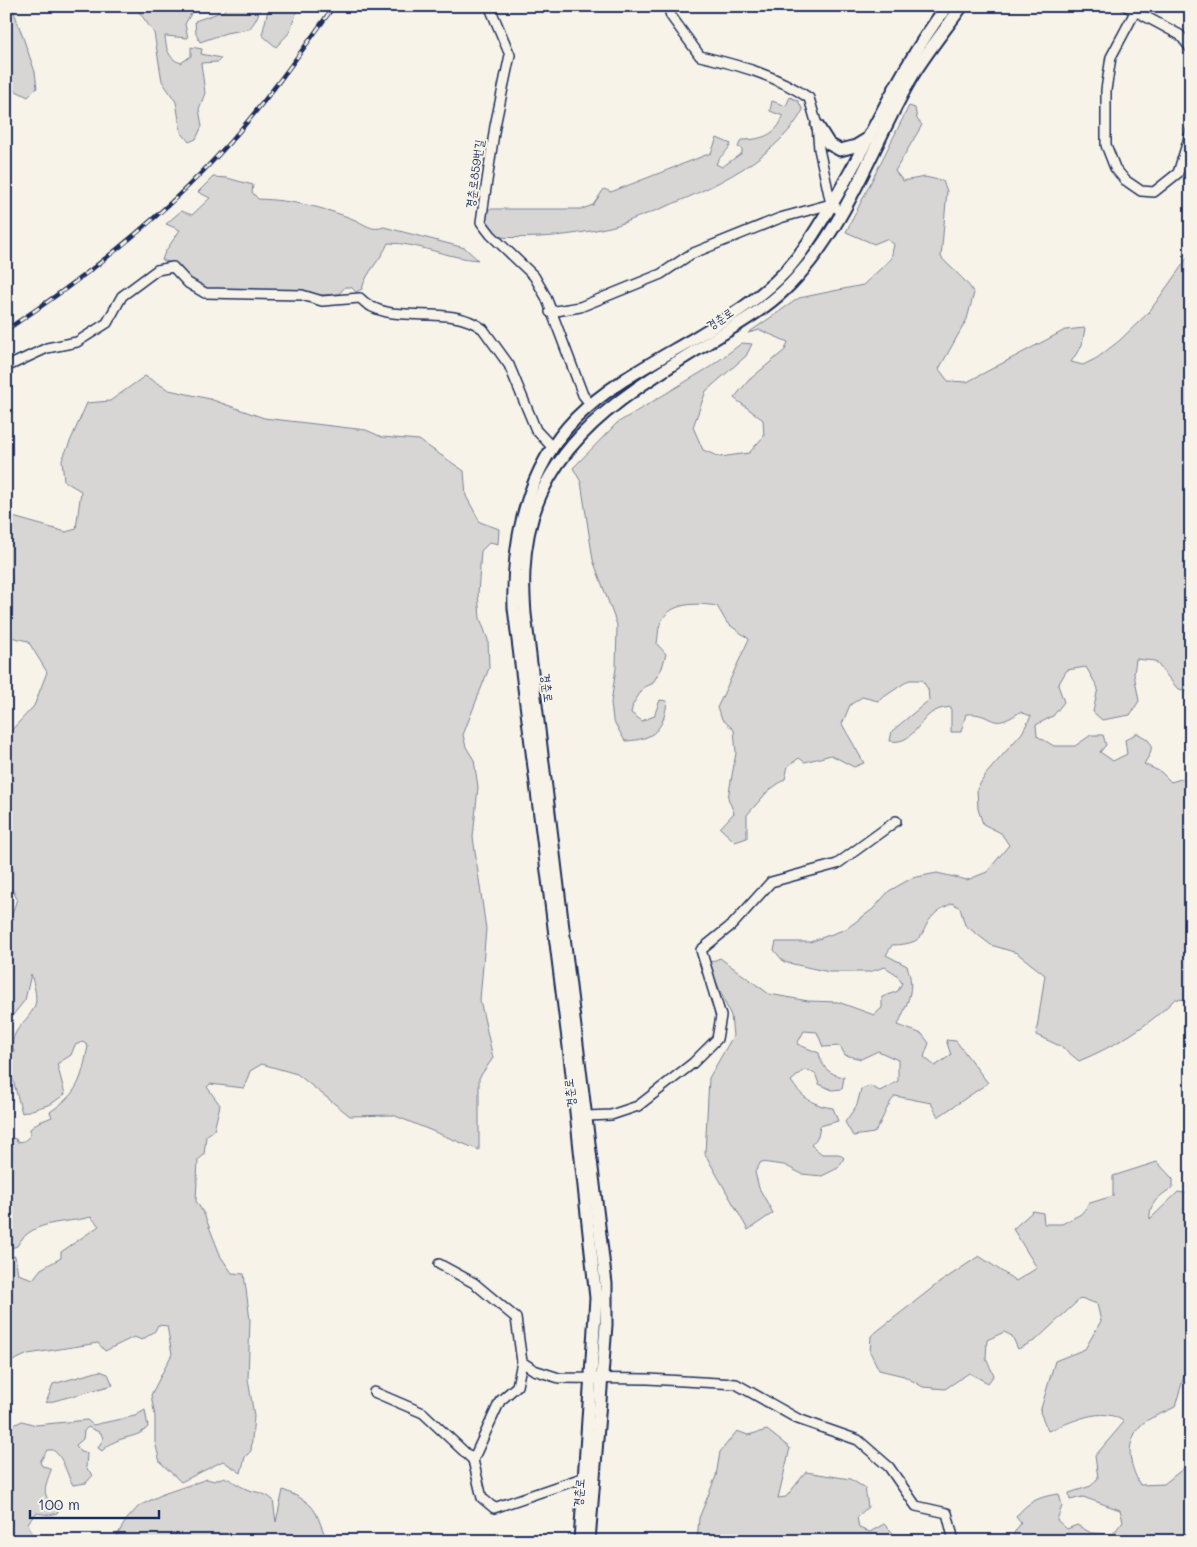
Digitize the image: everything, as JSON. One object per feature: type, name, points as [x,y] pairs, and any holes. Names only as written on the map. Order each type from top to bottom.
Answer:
[{"type":"street","name":"경춘로859번길","points":[[492,6],[491,10],[510,55],[494,126],[481,222],[534,276],[546,297],[550,312],[583,395],[591,405]]},
{"type":"street","points":[[668,6],[671,16],[700,56],[745,67],[784,83],[809,98],[818,125],[829,144],[840,150],[869,138]]},
{"type":"street","name":"경춘로","points":[[590,1541],[596,1379],[596,1298],[590,1225],[514,608],[514,564],[520,526],[530,495],[553,448],[576,418],[627,378],[760,296],[786,271],[811,238],[832,204],[923,39],[947,6]]},
{"type":"street","name":"경춘로","points":[[580,1541],[584,1477],[596,1379],[606,1325],[606,1284],[524,614],[524,570],[529,534],[538,502],[556,466],[582,432],[641,384],[772,302],[798,276],[841,211],[911,79],[962,6]]},
{"type":"street","points":[[1126,6],[1180,36],[1191,49]]},
{"type":"street","points":[[1135,12],[1111,57],[1106,90],[1106,145],[1115,168],[1125,180],[1141,191],[1154,192],[1178,173],[1191,131]]},
{"type":"street","points":[[818,125],[820,149],[832,204],[841,211]]},
{"type":"street","points":[[550,312],[580,307],[661,274],[690,254],[780,218],[832,204]]},
{"type":"street","points":[[6,367],[47,348],[77,342],[107,323],[122,296],[157,270],[173,266],[188,283],[205,293],[302,295],[322,301],[360,298],[369,308],[386,312],[442,314],[478,324],[508,365],[536,430],[553,448]]},
{"type":"street","points":[[586,1116],[611,1115],[638,1106],[693,1063],[717,1039],[721,1016],[701,950],[733,924],[771,882],[837,864],[896,821]]},
{"type":"street","points":[[438,1264],[474,1283],[516,1318],[522,1362],[517,1386],[500,1401],[473,1460]]},
{"type":"street","points":[[522,1362],[534,1370],[558,1378],[648,1379],[736,1384],[798,1419],[858,1440],[889,1467],[916,1506],[947,1513],[954,1541]]},
{"type":"street","points":[[374,1392],[423,1412],[473,1460],[482,1498],[494,1508],[584,1477]]},
{"type":"shaded area","points":[[6,6],[12,6],[35,72],[37,88],[28,97],[6,86]]},
{"type":"shaded area","points":[[135,6],[192,6],[193,10],[185,24],[188,38],[165,36],[170,56],[181,63],[191,56],[191,47],[202,49],[201,54],[221,58],[218,62],[201,63],[205,93],[199,109],[202,126],[196,139],[189,142],[181,132],[176,102],[162,81],[154,33]]},
{"type":"shaded area","points":[[227,6],[260,6],[259,13],[249,29],[226,33],[200,42],[196,34],[195,21],[224,11]]},
{"type":"shaded area","points":[[269,6],[299,6],[289,33],[276,47],[262,35]]},
{"type":"shaded area","points":[[790,97],[798,101],[803,110],[790,129],[774,146],[732,175],[685,199],[624,223],[579,233],[523,238],[496,237],[486,222],[488,209],[582,209],[593,205],[604,189],[611,192],[711,153],[717,138],[731,144],[716,164],[722,167],[742,153],[742,149],[738,147],[741,140],[761,138],[776,128],[783,116],[770,111],[772,101],[786,106]]},
{"type":"shaded area","points":[[909,106],[915,108],[917,119],[922,125],[895,171],[903,181],[925,177],[943,181],[947,191],[941,257],[967,283],[974,293],[967,319],[939,369],[948,381],[967,382],[1065,330],[1085,328],[1082,345],[1071,362],[1083,365],[1097,358],[1119,341],[1149,312],[1191,253],[1191,693],[1177,688],[1155,661],[1136,659],[1134,674],[1139,701],[1130,715],[1102,720],[1093,712],[1098,688],[1086,667],[1067,670],[1058,685],[1064,702],[1053,716],[1036,725],[1037,736],[1054,746],[1075,746],[1091,735],[1103,735],[1106,745],[1100,752],[1113,761],[1127,754],[1125,740],[1137,733],[1147,739],[1152,745],[1150,754],[1144,764],[1161,772],[1171,782],[1191,776],[1191,1000],[1175,999],[1154,1018],[1130,1035],[1079,1061],[1062,1047],[1036,1035],[1045,975],[1017,953],[991,945],[965,925],[960,908],[952,903],[938,911],[931,918],[918,939],[905,944],[892,945],[886,955],[907,966],[910,975],[909,996],[898,1025],[922,1034],[929,1043],[924,1057],[935,1066],[951,1055],[946,1040],[956,1041],[988,1083],[938,1117],[931,1103],[895,1096],[874,1133],[853,1136],[845,1122],[857,1105],[861,1089],[870,1086],[880,1091],[898,1081],[898,1060],[878,1051],[861,1059],[845,1055],[840,1046],[823,1047],[817,1032],[804,1031],[797,1044],[819,1053],[822,1063],[827,1070],[844,1077],[842,1089],[832,1090],[819,1084],[815,1073],[804,1070],[791,1081],[799,1092],[809,1100],[833,1108],[838,1121],[820,1126],[818,1137],[811,1145],[822,1154],[839,1154],[844,1158],[838,1168],[822,1176],[802,1174],[784,1165],[761,1162],[755,1172],[759,1188],[773,1213],[748,1230],[705,1154],[709,1078],[733,1036],[731,1016],[708,963],[720,958],[769,994],[808,1001],[838,1002],[874,1015],[882,1008],[882,997],[898,991],[902,983],[896,974],[885,967],[869,972],[829,972],[784,962],[774,950],[776,942],[810,942],[846,929],[873,909],[889,891],[912,878],[937,873],[967,880],[987,872],[1009,845],[1001,833],[983,824],[978,809],[977,789],[986,774],[1022,733],[1031,716],[1020,712],[1003,721],[997,721],[975,714],[966,714],[961,732],[951,732],[951,707],[943,708],[929,715],[905,739],[890,741],[892,731],[929,700],[928,689],[922,680],[909,680],[878,701],[862,697],[850,705],[842,724],[864,763],[854,767],[831,755],[805,762],[799,758],[788,766],[785,779],[768,791],[747,815],[747,838],[735,842],[720,828],[734,813],[728,798],[736,753],[734,730],[722,719],[717,708],[749,639],[727,623],[717,606],[693,604],[677,607],[670,611],[664,616],[658,631],[657,644],[666,654],[662,668],[652,684],[644,687],[633,704],[631,713],[642,721],[654,716],[660,700],[667,701],[666,711],[656,731],[643,738],[625,741],[613,720],[611,703],[616,668],[617,625],[593,560],[581,482],[573,468],[617,423],[710,367],[742,343],[752,344],[746,356],[706,391],[693,427],[703,450],[720,457],[749,453],[764,436],[763,420],[734,398],[749,380],[785,350],[788,342],[760,330],[748,333],[799,298],[863,285],[891,259],[894,244],[886,239],[874,244],[846,232]]},
{"type":"shaded area","points":[[213,177],[227,178],[253,185],[252,192],[258,199],[282,201],[318,208],[353,219],[371,228],[384,227],[465,248],[478,260],[411,245],[388,243],[367,277],[362,289],[356,292],[351,287],[345,287],[339,294],[318,295],[302,290],[209,290],[196,286],[172,263],[162,260],[165,252],[180,230],[166,224],[181,211],[192,215],[210,198],[198,192]]},
{"type":"shaded area","points":[[145,376],[169,390],[210,399],[264,418],[366,430],[382,437],[419,440],[464,471],[466,496],[480,522],[499,529],[498,544],[490,542],[481,551],[478,594],[480,618],[488,640],[489,668],[463,735],[466,747],[474,760],[478,787],[473,837],[486,929],[480,1000],[493,1058],[479,1078],[479,1150],[393,1115],[350,1116],[297,1074],[262,1064],[250,1071],[244,1088],[210,1084],[207,1087],[220,1105],[214,1130],[206,1136],[204,1155],[198,1160],[196,1201],[204,1214],[221,1257],[232,1273],[244,1274],[250,1320],[248,1379],[254,1416],[251,1451],[245,1457],[241,1473],[223,1461],[181,1482],[160,1462],[155,1442],[155,1416],[151,1395],[172,1354],[167,1326],[158,1325],[155,1331],[142,1340],[134,1337],[105,1351],[98,1343],[28,1354],[6,1364],[6,1258],[15,1256],[18,1274],[33,1279],[41,1269],[61,1258],[61,1252],[99,1226],[91,1217],[50,1224],[31,1231],[23,1237],[17,1246],[6,1250],[7,1142],[11,1138],[16,1139],[17,1142],[24,1141],[30,1136],[30,1129],[37,1123],[52,1117],[50,1112],[73,1092],[77,1085],[81,1077],[88,1046],[83,1042],[75,1045],[71,1055],[57,1064],[65,1094],[51,1104],[22,1113],[12,1076],[6,1076],[6,1062],[14,1051],[13,1038],[32,1011],[36,998],[31,974],[25,1000],[9,1020],[6,1030],[9,963],[7,929],[17,899],[8,881],[11,859],[6,841],[6,736],[34,706],[47,672],[28,641],[6,636],[6,515],[66,532],[76,529],[81,491],[64,481],[62,460],[87,403],[110,401]]},
{"type":"shaded area","points":[[1157,1162],[1173,1179],[1173,1187],[1153,1204],[1150,1219],[1178,1192],[1191,1194],[1191,1352],[1175,1407],[1140,1426],[1132,1441],[1130,1456],[1140,1485],[1164,1484],[1189,1464],[1191,1457],[1191,1541],[1013,1541],[1014,1533],[1021,1523],[1016,1517],[1020,1512],[1034,1501],[1052,1495],[1059,1494],[1062,1506],[1057,1520],[1067,1529],[1077,1525],[1091,1533],[1113,1534],[1123,1521],[1120,1510],[1083,1497],[1070,1500],[1069,1493],[1091,1486],[1098,1478],[1095,1456],[1124,1422],[1116,1417],[1097,1415],[1076,1420],[1048,1431],[1040,1412],[1055,1361],[1085,1349],[1101,1321],[1097,1304],[1081,1298],[1036,1340],[1018,1349],[1012,1336],[1004,1332],[987,1340],[986,1359],[994,1375],[988,1383],[969,1373],[945,1389],[923,1387],[904,1376],[879,1370],[870,1352],[871,1336],[936,1285],[979,1256],[1016,1281],[1037,1268],[1013,1229],[1033,1211],[1043,1213],[1044,1224],[1062,1224],[1081,1214],[1090,1203],[1113,1196],[1113,1176]]},
{"type":"shaded area","points":[[100,1371],[108,1374],[113,1385],[46,1403],[53,1384]]},
{"type":"shaded area","points":[[145,1410],[148,1427],[138,1434],[109,1445],[102,1451],[98,1448],[103,1439],[101,1433],[88,1427],[84,1431],[83,1439],[76,1445],[80,1452],[87,1453],[86,1468],[93,1475],[86,1483],[73,1485],[60,1457],[53,1450],[47,1450],[40,1462],[42,1466],[51,1470],[46,1485],[46,1493],[49,1500],[60,1507],[57,1513],[50,1515],[36,1513],[28,1523],[32,1534],[30,1540],[6,1541],[6,1429],[22,1421],[36,1425],[87,1420],[93,1425],[135,1416]]},
{"type":"shaded area","points":[[767,1430],[790,1448],[778,1498],[786,1497],[806,1472],[850,1479],[865,1488],[868,1507],[857,1517],[859,1528],[870,1532],[884,1524],[901,1541],[697,1541],[699,1518],[716,1476],[720,1452],[737,1431],[748,1435]]},
{"type":"shaded area","points":[[224,1477],[246,1489],[270,1497],[273,1500],[276,1522],[283,1490],[302,1499],[313,1508],[327,1541],[116,1541],[116,1537],[127,1519],[139,1506],[163,1494],[207,1479],[214,1481]]},
{"type":"railway","points":[[6,330],[96,266],[179,195],[230,142],[258,109],[334,6]]}]
